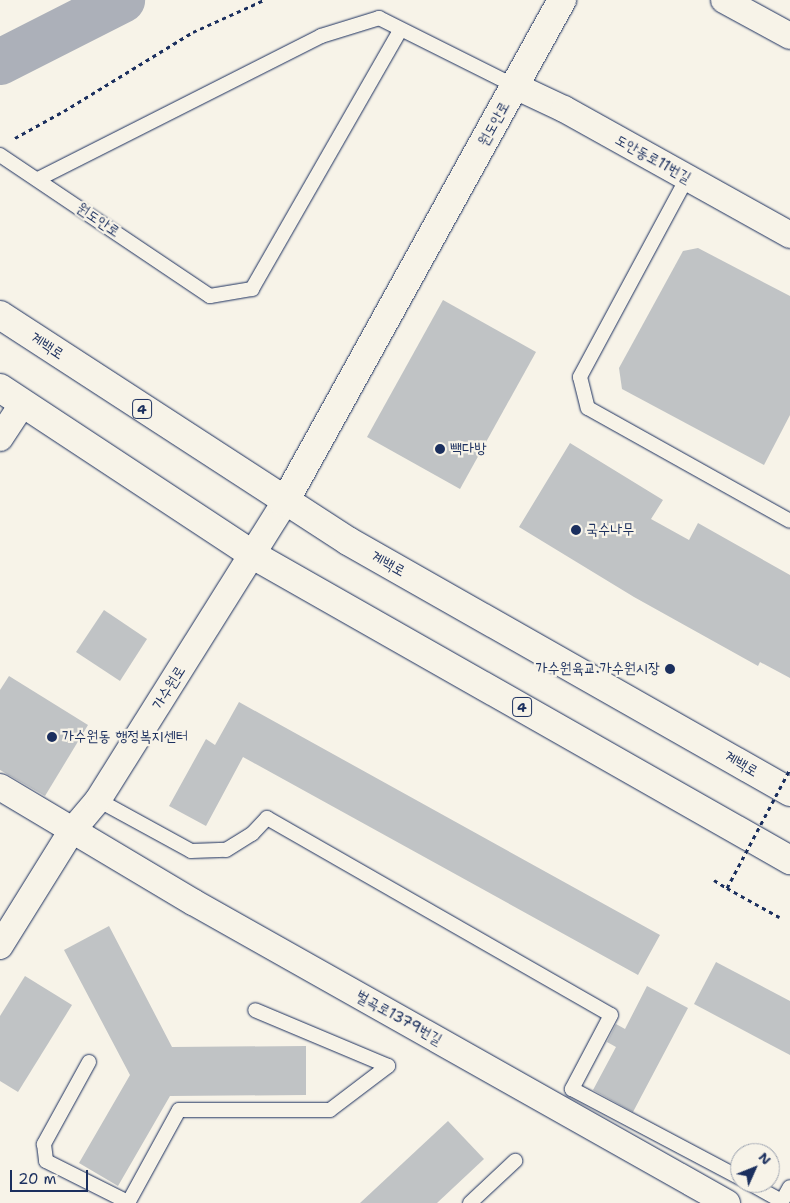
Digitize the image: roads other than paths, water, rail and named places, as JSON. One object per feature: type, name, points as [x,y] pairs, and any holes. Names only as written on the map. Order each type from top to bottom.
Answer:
[{"type":"main road","name":"원도안로","points":[[284,503],[562,0]]},
{"type":"main road","name":"계백로","points":[[0,315],[284,503],[790,792]]},
{"type":"main road","name":"4","points":[[0,388],[252,555],[790,860]]},
{"type":"street","points":[[724,0],[790,36]]},
{"type":"street","name":"도안동로11번길","points":[[515,86],[564,109],[790,235]]},
{"type":"street","points":[[0,438],[22,403]]},
{"type":"street","name":"가수원로","points":[[0,946],[71,832],[98,800],[284,503]]},
{"type":"street","name":"벌곡로1379번길","points":[[0,787],[71,832],[727,1203]]},
{"type":"lane","name":"원도안로","points":[[400,31],[252,289],[210,296],[38,179],[321,36],[379,18],[400,31],[515,86]]},
{"type":"lane","points":[[0,155],[38,179]]},
{"type":"lane","points":[[687,178],[580,377],[588,408],[790,521]]},
{"type":"lane","points":[[98,800],[191,851],[226,850],[252,834],[266,818],[611,1015],[572,1088],[730,1173]]},
{"type":"lane","points":[[89,1062],[44,1144],[46,1161],[128,1202],[179,1110],[330,1110],[388,1066],[255,1010]]},
{"type":"lane","points":[[470,1203],[515,1161]]},
{"type":"lane","points":[[766,1193],[782,1202],[790,1187]]},
{"type":"waterway","points":[[0,62],[122,0]]},
{"type":"place","name":"빽다방","points":[[440,449]]},
{"type":"place","name":"국수나무","points":[[576,530]]},
{"type":"place","name":"가수원육교.가수원시장","points":[[670,669]]},
{"type":"place","name":"가수원동 행정복지센터","points":[[52,737]]}]
